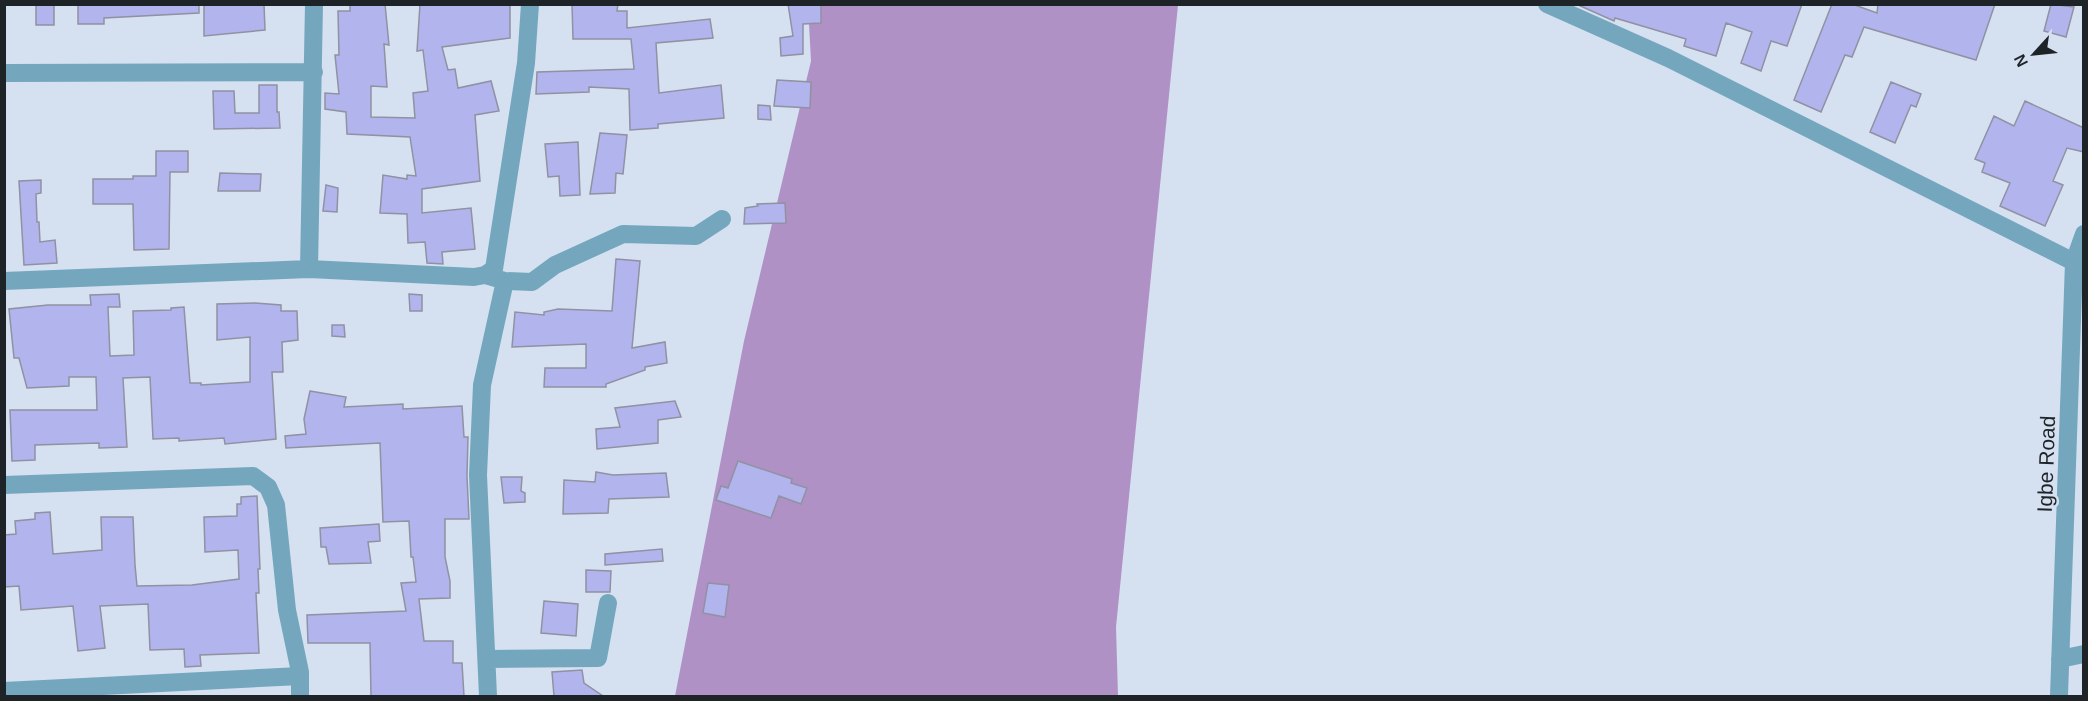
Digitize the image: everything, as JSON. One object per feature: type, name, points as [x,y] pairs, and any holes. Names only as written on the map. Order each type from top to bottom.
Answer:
[{"type":"street","points":[[309,269],[314,4]]},
{"type":"street","points":[[4,281],[309,269],[474,277],[485,275],[494,269],[526,63],[530,4]]},
{"type":"street","points":[[1547,4],[1668,58],[2074,262]]},
{"type":"street","points":[[4,73],[314,72]]},
{"type":"street","points":[[485,275],[504,281],[532,282],[555,265],[623,234],[696,236],[722,219]]},
{"type":"street","name":"Igbe Road","points":[[2059,696],[2078,355],[2074,262],[2084,234]]},
{"type":"street","points":[[488,696],[478,475],[482,385],[504,281]]},
{"type":"street","points":[[4,485],[253,477],[261,482],[268,487],[276,505],[287,610],[300,676],[300,696]]},
{"type":"street","points":[[487,658],[597,658],[608,603]]},
{"type":"street","points":[[2060,659],[2084,654]]},
{"type":"street","points":[[4,691],[300,676]]},
{"type":"shaded area","points":[[808,5],[1178,5],[1116,627],[1118,696],[675,696],[744,341],[811,61]]},
{"type":"building","points":[[36,4],[54,4],[54,25],[36,25]]},
{"type":"building","points":[[78,4],[199,4],[199,13],[104,18],[104,24],[78,24]]},
{"type":"building","points":[[204,4],[264,4],[265,30],[204,36]]},
{"type":"building","points":[[350,4],[385,4],[389,45],[384,44],[387,87],[371,86],[371,117],[415,118],[413,93],[428,91],[423,50],[417,51],[420,4],[510,4],[510,38],[442,47],[448,70],[455,69],[458,88],[491,81],[499,111],[475,115],[480,181],[422,189],[422,213],[471,208],[475,249],[442,252],[443,264],[427,263],[425,242],[408,243],[407,214],[380,213],[383,175],[407,179],[407,175],[416,176],[410,137],[347,134],[346,112],[325,109],[325,93],[339,94],[335,55],[339,55],[338,11],[350,11]]},
{"type":"building","points":[[572,4],[618,4],[617,11],[627,11],[627,28],[710,19],[713,38],[656,43],[659,93],[721,85],[724,118],[658,124],[658,128],[630,130],[629,89],[589,87],[589,92],[536,94],[537,72],[634,69],[631,39],[573,39]]},
{"type":"building","points":[[788,4],[821,4],[821,23],[803,24],[803,54],[781,56],[780,38],[793,36]]},
{"type":"building","points":[[1576,4],[1802,4],[1787,46],[1771,41],[1761,71],[1741,63],[1752,32],[1726,23],[1716,56],[1684,46],[1686,39],[1615,18],[1614,21]]},
{"type":"building","points":[[1832,4],[1852,4],[1877,13],[1878,4],[1995,4],[1976,60],[1864,27],[1852,57],[1845,55],[1821,112],[1794,100]]},
{"type":"building","points":[[2051,4],[2074,7],[2066,37],[2044,31]]},
{"type":"building","points":[[777,80],[811,82],[810,108],[774,106]]},
{"type":"building","points":[[1891,82],[1921,94],[1916,107],[1911,105],[1895,143],[1870,132]]},
{"type":"building","points":[[259,85],[277,85],[277,112],[279,112],[280,128],[214,129],[213,91],[234,91],[235,113],[259,113]]},
{"type":"building","points":[[2025,101],[2084,128],[2084,152],[2067,148],[2053,181],[2063,185],[2045,226],[2000,206],[2010,183],[1982,172],[1985,163],[1975,159],[1994,116],[2014,126]]},
{"type":"building","points":[[758,105],[770,106],[771,120],[758,119]]},
{"type":"building","points":[[600,133],[627,135],[623,174],[616,173],[615,193],[590,194]]},
{"type":"building","points":[[578,142],[580,195],[560,196],[559,176],[548,177],[545,144]]},
{"type":"building","points":[[156,151],[188,151],[188,172],[170,172],[169,249],[134,250],[133,204],[93,204],[93,179],[133,179],[133,176],[156,176]]},
{"type":"building","points":[[220,173],[261,174],[260,191],[218,191]]},
{"type":"building","points":[[41,180],[41,193],[36,194],[40,242],[55,240],[57,263],[24,265],[19,181]]},
{"type":"building","points":[[326,185],[338,188],[337,212],[323,211]]},
{"type":"building","points":[[785,203],[786,223],[744,224],[745,208],[758,206],[757,204]]},
{"type":"building","points":[[616,259],[640,261],[632,348],[665,342],[667,363],[645,367],[645,370],[606,384],[606,387],[544,387],[545,368],[586,368],[586,344],[512,347],[515,312],[544,315],[544,312],[558,309],[612,311]]},
{"type":"building","points":[[119,294],[120,307],[108,307],[110,356],[134,355],[133,311],[171,310],[171,308],[184,307],[190,383],[201,383],[201,385],[250,382],[250,337],[217,340],[217,304],[281,305],[281,311],[297,311],[298,340],[282,342],[283,372],[272,372],[276,439],[225,444],[224,438],[179,441],[179,438],[153,439],[150,377],[123,378],[127,447],[99,448],[99,443],[35,445],[35,460],[12,461],[10,410],[97,410],[96,377],[69,377],[69,386],[27,388],[19,358],[14,358],[9,309],[48,305],[91,305],[90,295]]},
{"type":"building","points":[[409,294],[422,295],[422,311],[410,311]]},
{"type":"building","points":[[332,325],[344,325],[345,337],[332,336]]},
{"type":"building","points":[[310,391],[346,397],[344,407],[403,404],[403,409],[462,406],[464,437],[468,437],[469,519],[445,519],[445,557],[450,581],[450,598],[419,599],[424,641],[453,641],[453,663],[462,663],[464,696],[371,696],[370,643],[308,643],[307,615],[406,611],[401,583],[416,582],[413,557],[411,557],[409,521],[383,522],[380,443],[286,448],[285,436],[306,434],[304,419]]},
{"type":"building","points":[[675,401],[681,417],[658,420],[658,443],[597,449],[596,429],[620,427],[615,408]]},
{"type":"building","points":[[738,461],[792,479],[791,483],[807,488],[801,504],[779,496],[771,518],[716,500],[721,486],[728,488]]},
{"type":"building","points":[[596,472],[613,475],[666,473],[669,497],[609,499],[608,513],[563,514],[564,480],[595,482]]},
{"type":"building","points":[[501,477],[522,477],[521,491],[525,493],[525,502],[504,503]]},
{"type":"building","points":[[257,496],[260,569],[258,569],[259,593],[256,593],[259,653],[200,655],[201,666],[185,667],[184,649],[150,650],[148,604],[100,606],[105,648],[78,651],[73,606],[21,610],[19,586],[4,587],[4,535],[16,534],[15,521],[35,519],[35,513],[50,512],[53,554],[102,550],[101,517],[133,517],[137,586],[192,585],[239,579],[238,550],[205,552],[204,517],[237,516],[237,504],[241,504],[241,497]]},
{"type":"building","points":[[379,524],[380,541],[368,542],[371,563],[329,564],[326,547],[321,547],[320,528]]},
{"type":"building","points":[[662,549],[663,561],[605,565],[605,554]]},
{"type":"building","points":[[586,570],[611,571],[610,592],[586,592]]},
{"type":"building","points":[[708,583],[729,585],[725,617],[703,613]]},
{"type":"building","points":[[544,601],[578,604],[576,636],[541,633]]},
{"type":"building","points":[[582,670],[584,683],[603,696],[554,696],[552,672]]}]
